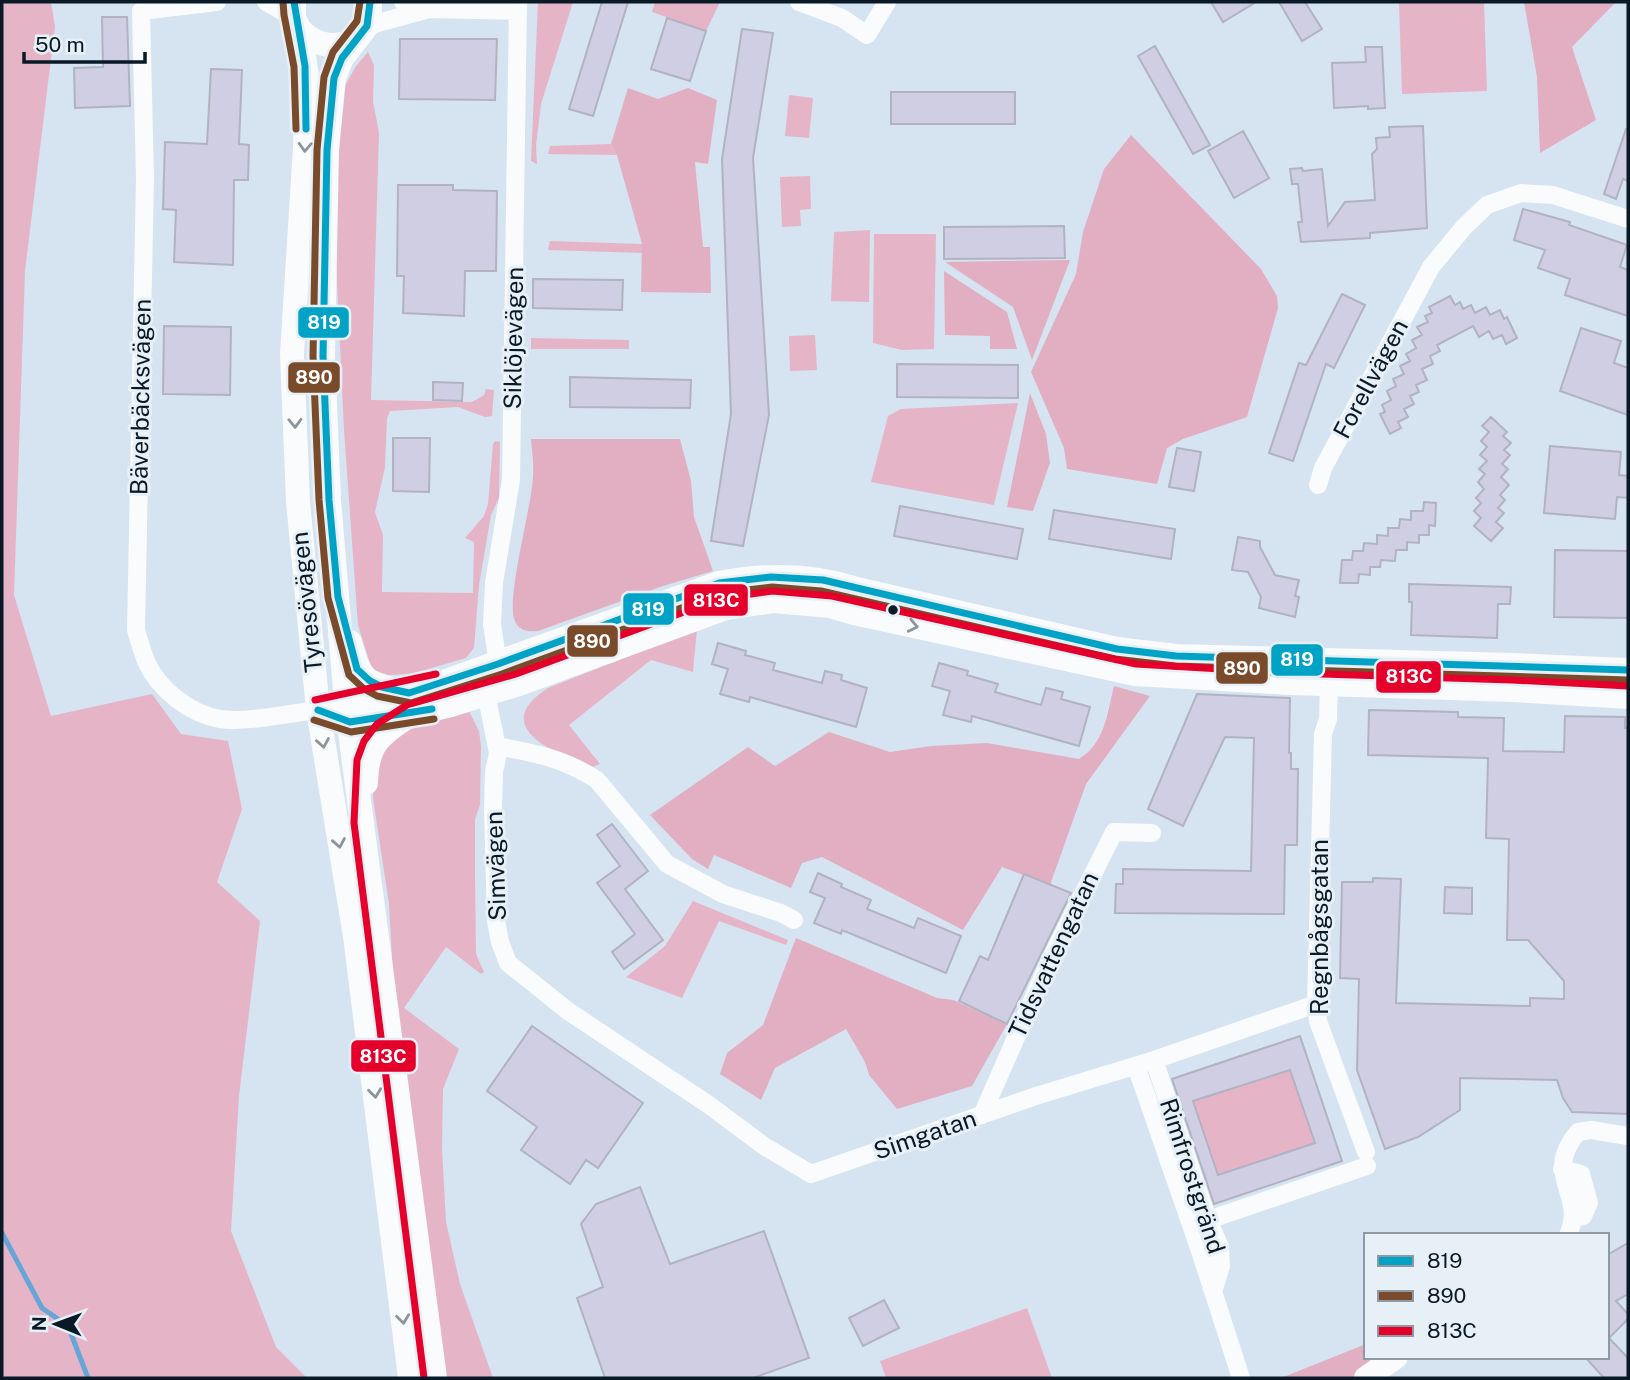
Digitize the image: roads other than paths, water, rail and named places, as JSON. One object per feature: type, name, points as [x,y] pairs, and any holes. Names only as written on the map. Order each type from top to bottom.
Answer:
[{"type":"street","name":"Bäverbäcksvägen","points":[[217,2],[141,11],[145,177],[136,630],[147,663],[164,688],[187,707],[220,719],[318,710]]},
{"type":"street","points":[[266,2],[296,17],[312,41],[323,46],[342,45],[364,22]]},
{"type":"street","name":"Siklöjevägen","points":[[403,2],[429,9]]},
{"type":"street","points":[[799,2],[816,5],[867,35],[887,2]]},
{"type":"street","name":"Siklöjevägen","points":[[364,22],[429,9],[517,6],[511,467],[494,583],[492,624],[498,664]]},
{"type":"street","name":"Tyresövägen","points":[[296,17],[307,76],[306,147],[292,354],[298,502],[318,710],[353,924],[410,1378]]},
{"type":"street","name":"Tyresövägen","points":[[364,22],[342,58],[334,78],[327,150],[323,356],[329,500],[348,712],[435,1378]]},
{"type":"street","name":"Forellvägen","points":[[1318,485],[1323,468],[1427,275],[1464,227],[1487,205],[1521,193],[1553,195],[1628,219]]},
{"type":"street","points":[[364,823],[367,762],[373,746],[411,703],[498,664],[729,581],[777,575],[836,582],[856,601],[1135,674],[1329,685],[1628,696]]},
{"type":"street","points":[[338,597],[357,669],[370,681],[411,703]]},
{"type":"street","points":[[318,710],[348,712],[411,703],[451,705],[519,684],[726,608],[774,600],[830,606],[856,601],[1116,649],[1176,656],[1628,670]]},
{"type":"street","points":[[1329,660],[1329,685]]},
{"type":"street","points":[[486,693],[498,664]]},
{"type":"street","name":"Regnbågsgatan","points":[[1208,1220],[1367,1159],[1318,1021],[1316,1004],[1323,734],[1328,719],[1329,685]]},
{"type":"street","name":"Simvägen","points":[[486,693],[497,746],[494,810],[499,942],[508,963],[568,1011]]},
{"type":"street","points":[[497,746],[547,755],[586,773],[597,780],[667,864],[723,894],[781,913],[794,920]]},
{"type":"street","name":"Tidsvattengatan","points":[[982,1115],[1050,960],[1114,832],[1152,833]]},
{"type":"street","name":"Simgatan","points":[[568,1011],[709,1105],[764,1146],[811,1174],[1316,1004]]},
{"type":"street","name":"Rimfrostgränd","points":[[1154,1060],[1208,1220],[1220,1247],[1221,1266],[1213,1292]]},
{"type":"street","name":"Rimfrostgränd","points":[[1136,1066],[1241,1378]]},
{"type":"street","points":[[1572,1227],[1562,1169],[1566,1145],[1578,1132],[1591,1130],[1628,1136]]},
{"type":"street","points":[[1366,1378],[1393,1359]]},
{"type":"waterway","points":[[2,1233],[42,1308],[68,1326],[88,1378]]}]
